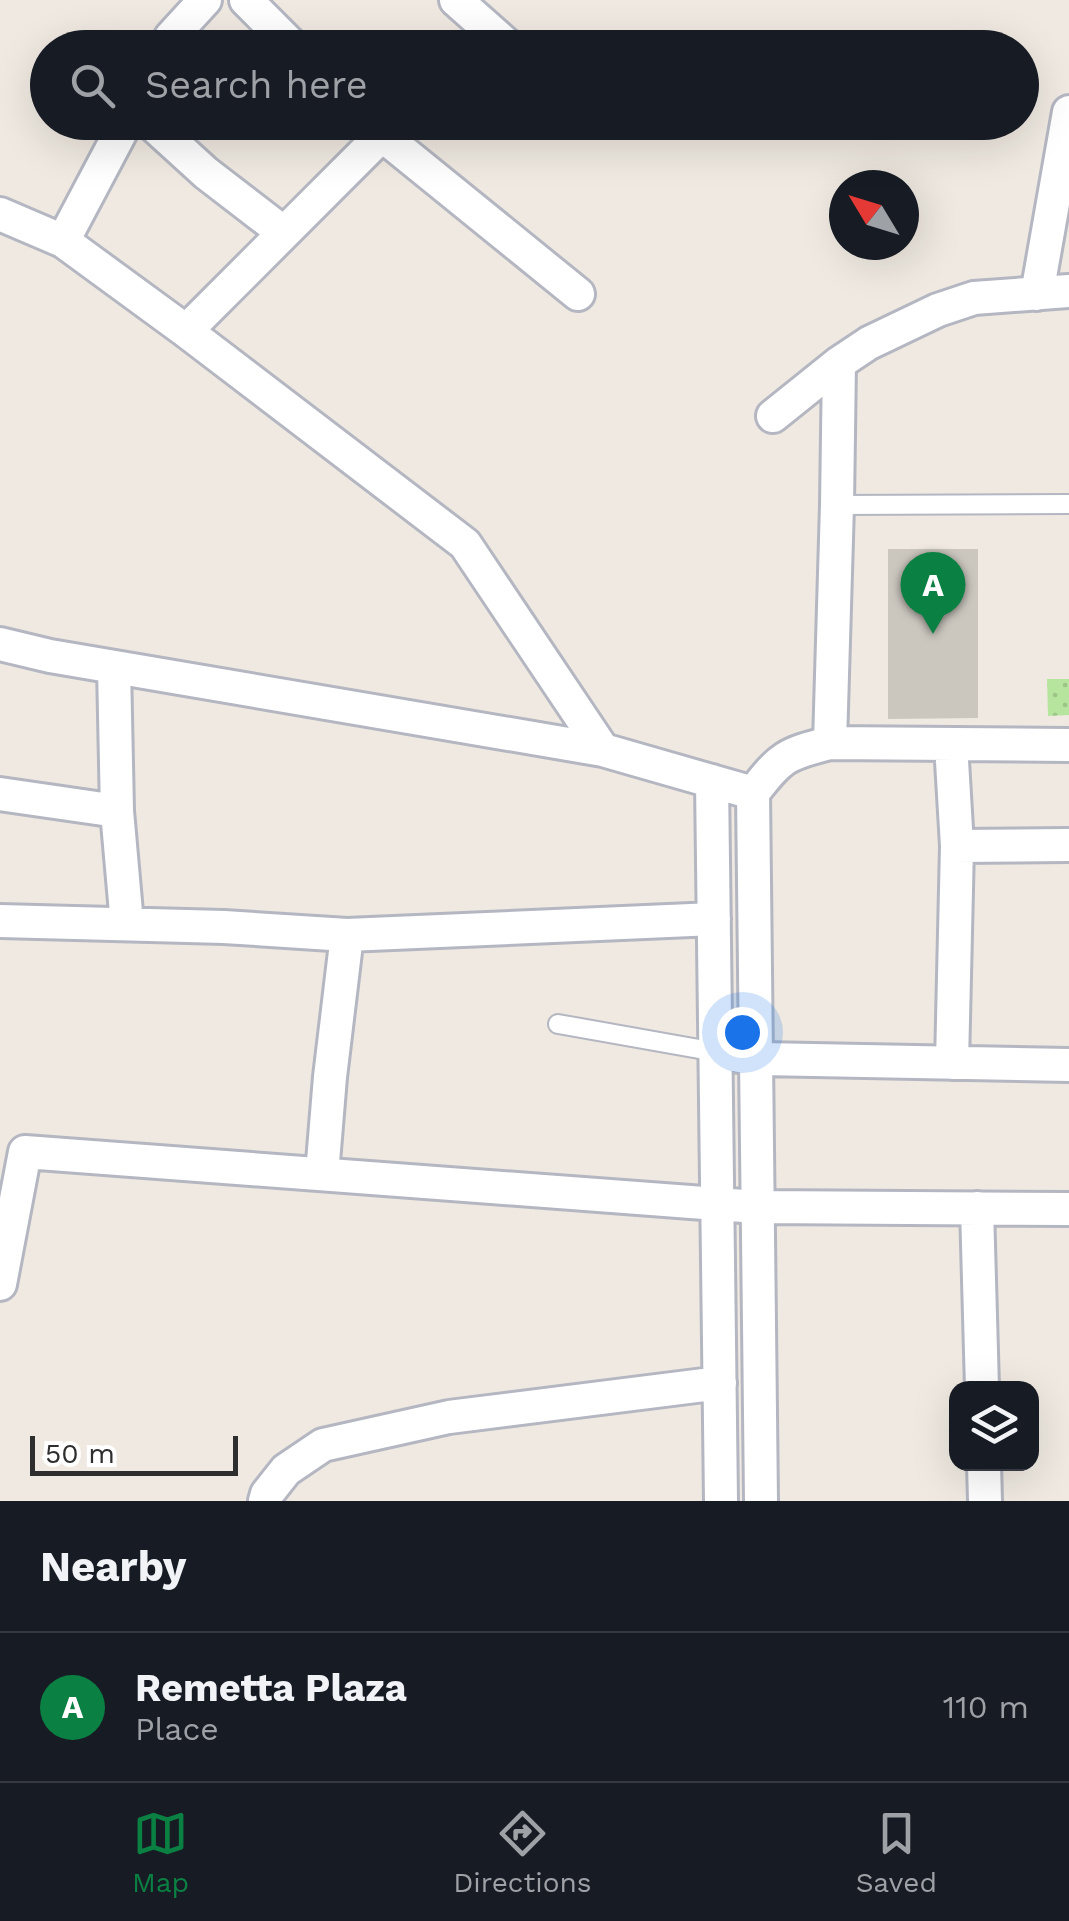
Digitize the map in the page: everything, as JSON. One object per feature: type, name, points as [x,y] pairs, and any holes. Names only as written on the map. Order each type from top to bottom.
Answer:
[{"type":"street","points":[[177,30],[205,0]]},
{"type":"street","points":[[246,0],[276,30]]},
{"type":"street","points":[[456,0],[490,30]]},
{"type":"street","points":[[773,416],[870,343],[938,310],[974,298],[1053,292],[1069,112]]},
{"type":"street","points":[[64,241],[117,140]]},
{"type":"street","points":[[170,140],[284,233]]},
{"type":"street","points":[[186,331],[284,233],[365,140]]},
{"type":"street","points":[[389,140],[578,294]]},
{"type":"street","points":[[0,214],[64,241],[465,544],[604,750]]},
{"type":"street","points":[[830,743],[839,363]]},
{"type":"street","points":[[0,644],[604,750],[753,793]]},
{"type":"street","points":[[114,666],[117,811],[127,924]]},
{"type":"street","points":[[761,1501],[753,793],[777,762],[801,750],[830,743],[1069,744]]},
{"type":"street","points":[[952,744],[957,846],[952,1063]]},
{"type":"street","points":[[712,782],[722,1501]]},
{"type":"street","points":[[0,794],[117,811]]},
{"type":"street","points":[[957,846],[1069,845]]},
{"type":"street","points":[[0,921],[224,927],[347,936],[714,919]]},
{"type":"street","points":[[322,1174],[347,936]]},
{"type":"street","points":[[716,1052],[756,1058],[1069,1065]]},
{"type":"street","points":[[0,1284],[25,1152],[757,1207],[1069,1209]]},
{"type":"street","points":[[976,1208],[982,1381]]},
{"type":"street","points":[[265,1501],[286,1470],[323,1445],[449,1417],[720,1384]]},
{"type":"street","points":[[984,1471],[985,1501]]},
{"type":"lane","points":[[838,506],[1069,504]]},
{"type":"lane","points":[[558,1024],[716,1052]]},
{"type":"green space","points":[[1047,679],[1069,679],[1069,715],[1048,716]]},
{"type":"building","points":[[888,549],[978,549],[978,718],[888,719]]},
{"type":"place","name":"Remetta Plaza","points":[[933,634]]}]
